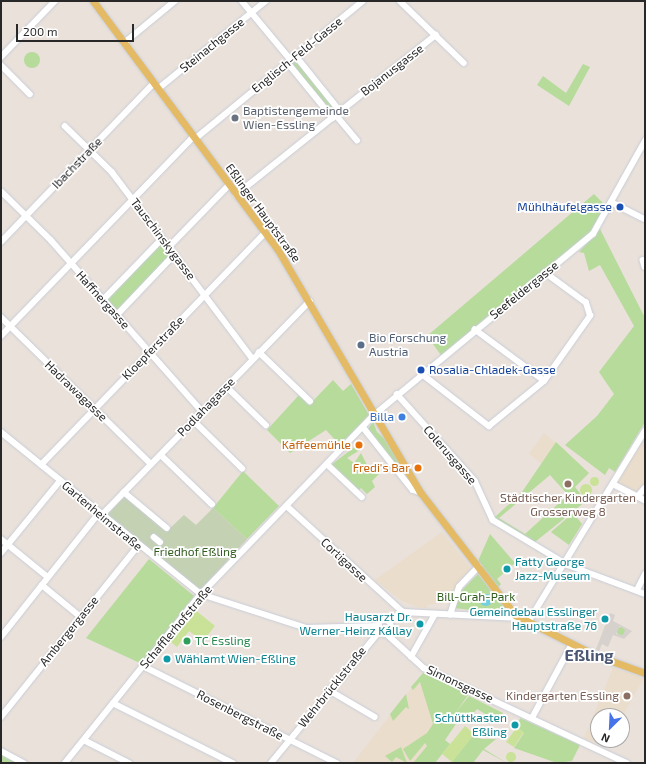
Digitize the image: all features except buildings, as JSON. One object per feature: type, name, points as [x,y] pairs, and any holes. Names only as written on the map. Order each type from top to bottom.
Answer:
[{"type":"main road","name":"Eßlinger Hauptstraße","points":[[93,1],[265,232],[310,301],[374,415],[420,492],[517,616],[528,624],[572,644],[645,673]]},
{"type":"street","points":[[1,57],[54,1]]},
{"type":"street","points":[[124,42],[175,1]]},
{"type":"street","points":[[242,1],[357,140]]},
{"type":"street","name":"Steinachgasse","points":[[156,86],[266,1]]},
{"type":"street","name":"Englisch-Feld-Gasse","points":[[1,336],[70,263],[194,138],[363,1]]},
{"type":"street","points":[[400,1],[464,63]]},
{"type":"street","name":"Bojanusgasse","points":[[236,195],[436,35]]},
{"type":"street","points":[[292,60],[336,115]]},
{"type":"street","points":[[1,65],[30,94]]},
{"type":"street","name":"Ibachstraße","points":[[1,242],[89,150],[156,86]]},
{"type":"street","name":"Tauschinskygasse","points":[[65,126],[89,150],[133,199],[168,248],[253,359]]},
{"type":"street","name":"Seefeldergasse","points":[[374,415],[397,394],[593,234],[645,142]]},
{"type":"street","points":[[168,248],[228,184]]},
{"type":"street","name":"Haffnergasse","points":[[2,192],[70,263],[202,411]]},
{"type":"street","points":[[612,202],[645,219]]},
{"type":"street","name":"Kloepferstraße","points":[[41,465],[265,232]]},
{"type":"street","points":[[103,300],[162,239]]},
{"type":"street","points":[[116,315],[174,255]]},
{"type":"street","points":[[643,260],[645,267]]},
{"type":"street","points":[[422,374],[489,426],[544,381],[590,316],[586,303],[545,273]]},
{"type":"street","name":"Podlahagasse","points":[[1,637],[48,577],[101,514],[161,455],[193,420],[310,301]]},
{"type":"street","name":"Hadrawagasse","points":[[1,318],[151,464]]},
{"type":"street","points":[[475,330],[544,381]]},
{"type":"street","points":[[259,352],[310,400]]},
{"type":"street","points":[[226,386],[266,426]]},
{"type":"street","name":"Colerusgasse","points":[[397,394],[475,481],[493,520],[564,564],[645,594]]},
{"type":"street","name":"Schafflerhofstraße","points":[[66,763],[201,594],[374,415]]},
{"type":"street","points":[[193,420],[242,468]]},
{"type":"street","name":"Eßlinger Hauptstraße","points":[[363,427],[413,490],[420,492]]},
{"type":"street","points":[[528,624],[645,431]]},
{"type":"street","name":"Gartenheimstraße","points":[[2,433],[138,546],[201,594],[306,628],[368,628],[379,630],[387,634]]},
{"type":"street","points":[[161,455],[212,504]]},
{"type":"street","points":[[327,464],[362,497]]},
{"type":"street","points":[[1,554],[60,481]]},
{"type":"street","points":[[613,484],[645,500]]},
{"type":"street","points":[[638,496],[645,488]]},
{"type":"street","points":[[124,492],[167,528]]},
{"type":"street","name":"Cortigasse","points":[[287,506],[370,584],[403,612]]},
{"type":"street","points":[[154,537],[160,542]]},
{"type":"street","points":[[1,539],[48,577]]},
{"type":"street","name":"Ambergergasse","points":[[1,716],[138,546]]},
{"type":"street","points":[[450,615],[459,587],[478,567]]},
{"type":"street","points":[[636,590],[645,574]]},
{"type":"street","points":[[42,585],[81,616]]},
{"type":"street","points":[[505,616],[508,605]]},
{"type":"street","points":[[403,612],[450,615],[517,616]]},
{"type":"street","name":"Gartenheimstraße","points":[[379,630],[381,622],[389,622],[403,612]]},
{"type":"street","points":[[410,657],[435,614]]},
{"type":"street","points":[[387,634],[392,630],[389,622]]},
{"type":"street","name":"Wehrbrücklstraße","points":[[271,763],[379,630]]},
{"type":"street","name":"Simonsgasse","points":[[387,634],[410,657],[424,668],[627,763]]},
{"type":"street","points":[[532,718],[572,644]]},
{"type":"street","name":"Rosenbergstraße","points":[[143,666],[337,763]]},
{"type":"street","points":[[329,690],[374,717]]},
{"type":"street","points":[[113,703],[233,763]]},
{"type":"street","points":[[84,740],[129,763]]},
{"type":"street","points":[[1,751],[24,763]]},
{"type":"shaded area","name":"Städtischer Kindergarten Grosserweg 8","points":[[544,433],[566,452],[547,468],[529,454]]},
{"type":"shaded area","points":[[645,437],[645,487],[637,493],[617,483]]},
{"type":"shaded area","points":[[442,532],[471,569],[459,581],[450,602],[427,605],[427,608],[416,607],[402,601],[375,580]]},
{"type":"shaded area","points":[[610,613],[615,615],[613,621],[632,631],[624,639],[613,635],[608,647],[602,644],[599,651],[596,649]],"holes":[[[620,626],[625,630],[623,635],[616,634]]]},
{"type":"shaded area","points":[[613,668],[644,678],[627,708],[596,708]]},
{"type":"shaded area","points":[[423,673],[469,694],[413,763],[353,763]]},
{"type":"shaded area","points":[[590,724],[590,741],[584,738]]},
{"type":"green space","points":[[32,52],[39,57],[40,60],[35,67],[32,68],[25,63],[24,60],[29,53]]},
{"type":"green space","points":[[295,59],[336,109],[334,114],[291,64]]},
{"type":"green space","points":[[583,64],[590,67],[569,106],[537,85],[543,76],[566,93]]},
{"type":"green space","points":[[594,194],[606,206],[592,231],[441,355],[427,336]]},
{"type":"green space","points":[[600,229],[645,318],[645,422],[615,472],[609,468],[605,475],[565,445],[597,416],[614,394],[599,372],[634,326],[600,265],[589,271],[584,253],[579,252]]},
{"type":"green space","points":[[160,243],[170,256],[117,312],[107,300]]},
{"type":"green space","points":[[333,380],[343,391],[351,384],[369,415],[340,445],[326,430],[290,453],[267,430],[299,395],[310,404]]},
{"type":"green space","points":[[373,422],[377,432],[387,441],[415,489],[368,429]]},
{"type":"green space","points":[[556,442],[589,473],[575,487],[586,501],[535,542],[494,518],[522,492]],"holes":[[[550,475],[568,495],[525,534],[499,518]]]},
{"type":"green space","points":[[356,446],[360,450],[347,458],[354,463],[361,453],[369,469],[380,473],[372,481],[375,487],[367,494],[361,488],[358,491],[331,465]]},
{"type":"green space","points":[[243,471],[279,506],[247,539],[213,508]]},
{"type":"green space","points":[[592,477],[596,477],[598,481],[596,485],[592,485],[590,483],[590,479]]},
{"type":"green space","points":[[584,484],[588,484],[592,490],[588,496],[584,496],[580,492],[580,488]]},
{"type":"green space","name":"Friedhof Eßling","points":[[125,496],[167,531],[184,515],[196,525],[213,508],[247,539],[201,590],[184,580],[107,515]]},
{"type":"green space","points":[[573,513],[582,524],[569,545],[551,532]]},
{"type":"green space","points":[[490,534],[515,563],[497,579],[501,584],[498,587],[478,561]]},
{"type":"green space","points":[[149,559],[194,596],[142,664],[86,638]]},
{"type":"green space","name":"Bill-Grah-Park","points":[[478,574],[505,608],[503,614],[454,608],[458,594]]},
{"type":"green space","points":[[194,609],[215,626],[203,641],[189,631],[177,647],[169,640]]},
{"type":"green space","points":[[621,626],[626,631],[621,636],[616,631]]},
{"type":"green space","points":[[423,673],[469,694],[455,713],[469,696],[503,713],[497,721],[477,709],[466,722],[460,718],[445,740],[450,744],[435,763],[413,763],[427,746],[425,743],[410,761],[403,749],[427,733],[433,724],[420,682],[413,690],[411,687]]},
{"type":"green space","points":[[406,694],[409,709],[406,707],[393,721],[390,714]]},
{"type":"green space","points":[[520,718],[580,745],[572,761],[557,763],[514,748],[524,733],[517,727]]},
{"type":"green space","points":[[465,726],[474,734],[452,762],[442,754]]},
{"type":"green space","points":[[517,727],[524,732],[514,747],[506,742]]},
{"type":"green space","points":[[474,734],[481,739],[496,739],[484,749],[507,763],[483,750],[473,763],[451,763]]},
{"type":"green space","points":[[401,747],[407,763],[396,757],[392,762],[385,756]]},
{"type":"green space","points":[[509,752],[513,752],[516,757],[513,762],[509,762],[506,759],[506,755]]},
{"type":"green space","points":[[1,754],[15,762],[15,763],[1,763]]},
{"type":"water","points":[[488,594],[491,595],[491,605],[484,606],[481,605],[480,598],[481,595]]},
{"type":"place","name":"Baptistengemeinde Wien-Essling","points":[[235,118]]},
{"type":"place","name":"Mühlhäufelgasse","points":[[620,207]]},
{"type":"place","name":"Bio Forschung Austria","points":[[361,345]]},
{"type":"place","name":"Rosalia-Chladek-Gasse","points":[[421,370]]},
{"type":"place","name":"Billa","points":[[402,417]]},
{"type":"place","name":"Kaffeemühle","points":[[359,445]]},
{"type":"place","name":"Fredi's Bar","points":[[418,468]]},
{"type":"place","name":"Städtischer Kindergarten Grosserweg 8","points":[[568,484]]},
{"type":"place","name":"Fatty George Jazz-Museum","points":[[507,569]]},
{"type":"place","name":"Gemeindebau Esslinger Hauptstraße 76","points":[[605,619]]},
{"type":"place","name":"Hausarzt Dr. Werner-Heinz Kállay","points":[[420,624]]},
{"type":"place","name":"TC Essling","points":[[187,641]]},
{"type":"place","name":"Wählamt Wien-Eßling","points":[[167,659]]},
{"type":"place","name":"Kindergarten Essling","points":[[627,696]]},
{"type":"place","name":"Schüttkasten Eßling","points":[[515,725]]},
{"type":"district","name":"Eßling","points":[[589,655]]}]
